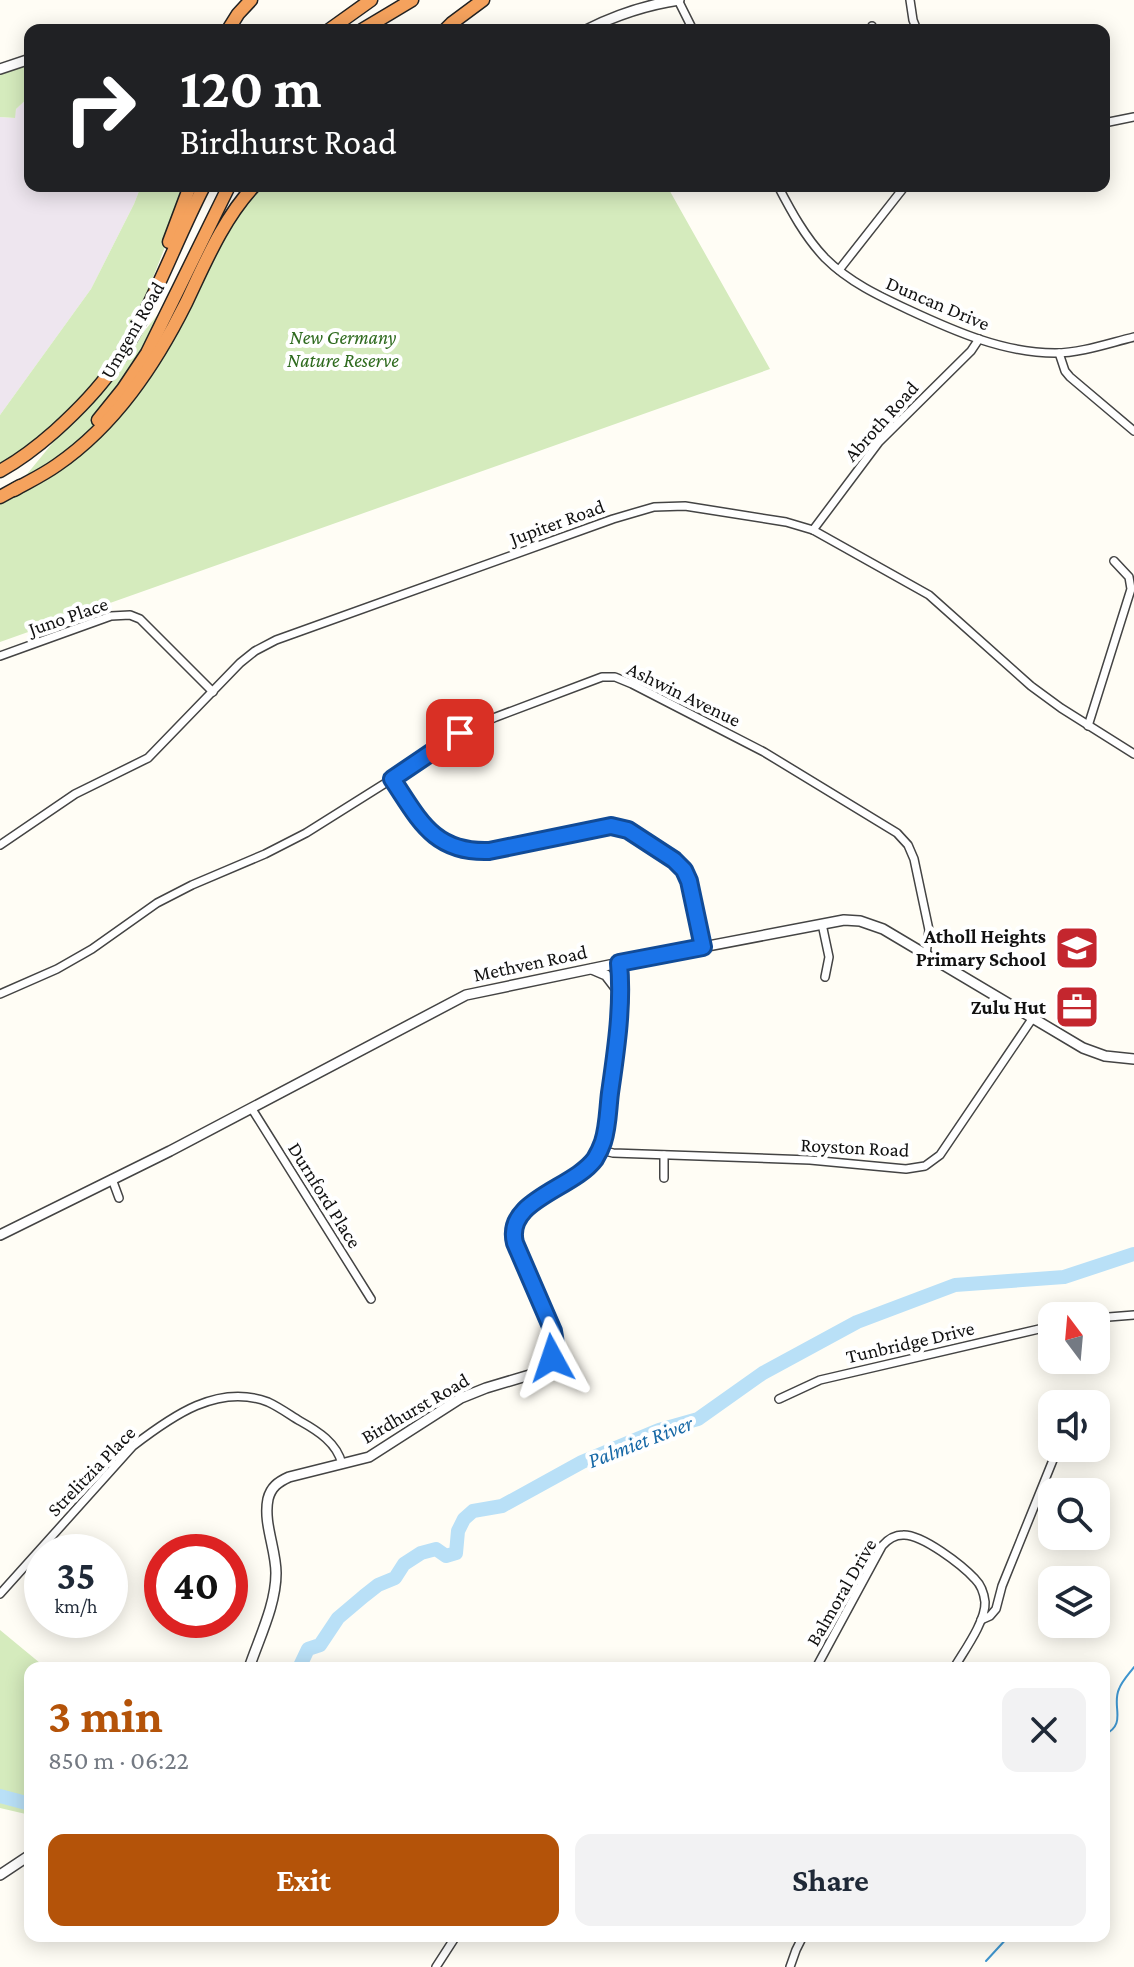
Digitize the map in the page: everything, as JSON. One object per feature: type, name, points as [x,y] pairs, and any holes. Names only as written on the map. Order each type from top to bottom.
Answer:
[{"type":"highway","points":[[232,24],[251,0]]},
{"type":"highway","points":[[337,24],[371,0]]},
{"type":"highway","points":[[372,24],[412,0]]},
{"type":"highway","points":[[453,24],[483,0]]},
{"type":"highway","points":[[112,369],[142,308],[188,192]]},
{"type":"highway","name":"Umgeni Road","points":[[0,471],[40,444],[66,421],[112,369],[139,323],[201,192]]},
{"type":"highway","name":"Umgeni Road","points":[[0,497],[48,466],[74,444],[123,389],[147,353],[226,192]]},
{"type":"highway","points":[[14,490],[55,467],[79,449],[120,407],[153,362],[224,227],[249,192]]},
{"type":"street","points":[[598,24],[640,8],[678,0],[690,24]]},
{"type":"street","points":[[910,0],[915,24]]},
{"type":"street","points":[[0,69],[24,61]]},
{"type":"street","points":[[1110,122],[1134,117]]},
{"type":"street","name":"Duncan Drive","points":[[781,192],[807,236],[839,270],[875,294],[946,327],[1026,351],[1059,353],[1134,337]]},
{"type":"street","points":[[839,270],[900,192]]},
{"type":"street","name":"Abroth Road","points":[[813,530],[879,442],[971,351],[979,339]]},
{"type":"street","points":[[1059,353],[1070,377],[1134,431]]},
{"type":"street","name":"Jupiter Road","points":[[0,845],[75,794],[148,758],[240,663],[276,640],[643,509],[662,506],[685,506],[786,522],[813,530],[939,603],[1031,686],[1134,754]]},
{"type":"street","points":[[1088,726],[1131,589],[1129,577],[1114,561]]},
{"type":"street","name":"Juno Place","points":[[0,656],[111,616],[130,615],[140,619],[213,692]]},
{"type":"street","name":"Ashwin Avenue","points":[[0,994],[57,969],[92,949],[157,903],[306,833],[477,724],[602,677],[615,677],[632,684],[764,752],[897,833],[908,845],[914,859],[929,930],[926,955]]},
{"type":"street","points":[[392,779],[429,831],[437,838],[464,849],[489,851],[611,826],[628,830],[684,870],[703,947]]},
{"type":"street","name":"Methven Road","points":[[0,1235],[252,1109],[466,995],[822,924],[851,920],[883,929],[1093,1052],[1134,1059]]},
{"type":"street","points":[[822,924],[829,957],[825,977]]},
{"type":"street","points":[[601,1150],[605,1139],[620,995],[619,963]]},
{"type":"street","points":[[590,969],[606,975],[620,995]]},
{"type":"street","name":"Royston Road","points":[[601,1150],[613,1153],[810,1160],[906,1169],[925,1166],[940,1155],[1032,1019]]},
{"type":"street","name":"Durnford Place","points":[[252,1109],[371,1299]]},
{"type":"street","name":"Birdhurst Road","points":[[251,1662],[270,1607],[276,1576],[267,1505],[270,1492],[289,1477],[369,1457],[461,1398],[533,1374],[545,1366],[552,1358],[556,1342],[515,1243],[514,1223],[528,1206],[587,1167],[601,1150]]},
{"type":"street","points":[[664,1155],[664,1178]]},
{"type":"street","points":[[112,1179],[119,1198]]},
{"type":"street","points":[[1110,1317],[1134,1315]]},
{"type":"street","name":"Tunbridge Drive","points":[[779,1399],[820,1380],[1038,1329]]},
{"type":"street","name":"Strelitzia Place","points":[[0,1594],[133,1446],[166,1422],[211,1399],[241,1396],[268,1403],[332,1443],[342,1464]]},
{"type":"street","points":[[957,1662],[981,1620],[996,1609],[1002,1586],[1052,1462]]},
{"type":"street","name":"Balmoral Drive","points":[[819,1662],[882,1546],[895,1536],[921,1538],[975,1579],[985,1600],[981,1620]]},
{"type":"street","points":[[0,1875],[24,1859]]},
{"type":"street","points":[[436,1967],[452,1942]]},
{"type":"street","points":[[790,1967],[800,1942]]},
{"type":"shaded area","points":[[24,102],[24,192],[139,192],[91,289],[0,415],[0,117],[14,118],[16,109]]},
{"type":"green space","points":[[24,62],[24,102],[16,109],[15,118],[0,117],[0,71]]},
{"type":"green space","points":[[139,192],[187,192],[141,308],[111,369],[86,398],[0,470],[0,415],[91,289]]},
{"type":"green space","name":"New Germany Nature Reserve","points":[[253,192],[670,192],[770,369],[0,642],[0,494],[14,490],[214,246]]},
{"type":"green space","points":[[0,1630],[39,1662],[24,1662],[24,1814],[0,1808]]},
{"type":"waterway","name":"Palmiet River","points":[[302,1662],[308,1649],[320,1645],[338,1618],[378,1585],[395,1578],[404,1564],[421,1553],[436,1549],[446,1556],[456,1553],[458,1531],[473,1511],[502,1506],[582,1462],[659,1430],[698,1419],[763,1373],[857,1322],[955,1285],[1064,1277],[1134,1254]]},
{"type":"waterway","points":[[1110,1732],[1117,1720],[1119,1689],[1134,1667]]},
{"type":"waterway","name":"Palmiet River","points":[[0,1796],[24,1802]]},
{"type":"waterway","points":[[986,1961],[1003,1942]]},
{"type":"place","name":"Atholl Heights Primary School","points":[[1077,948]]},
{"type":"place","name":"Zulu Hut","points":[[1077,1007]]},
{"type":"route","points":[[460,733],[392,779],[429,831],[437,838],[464,849],[489,851],[611,826],[623,828],[674,860],[684,870],[703,947],[619,963],[620,995],[613,1069],[601,1150],[594,1161],[570,1181],[528,1206],[514,1223],[515,1243],[553,1331],[556,1342],[552,1358]]}]
